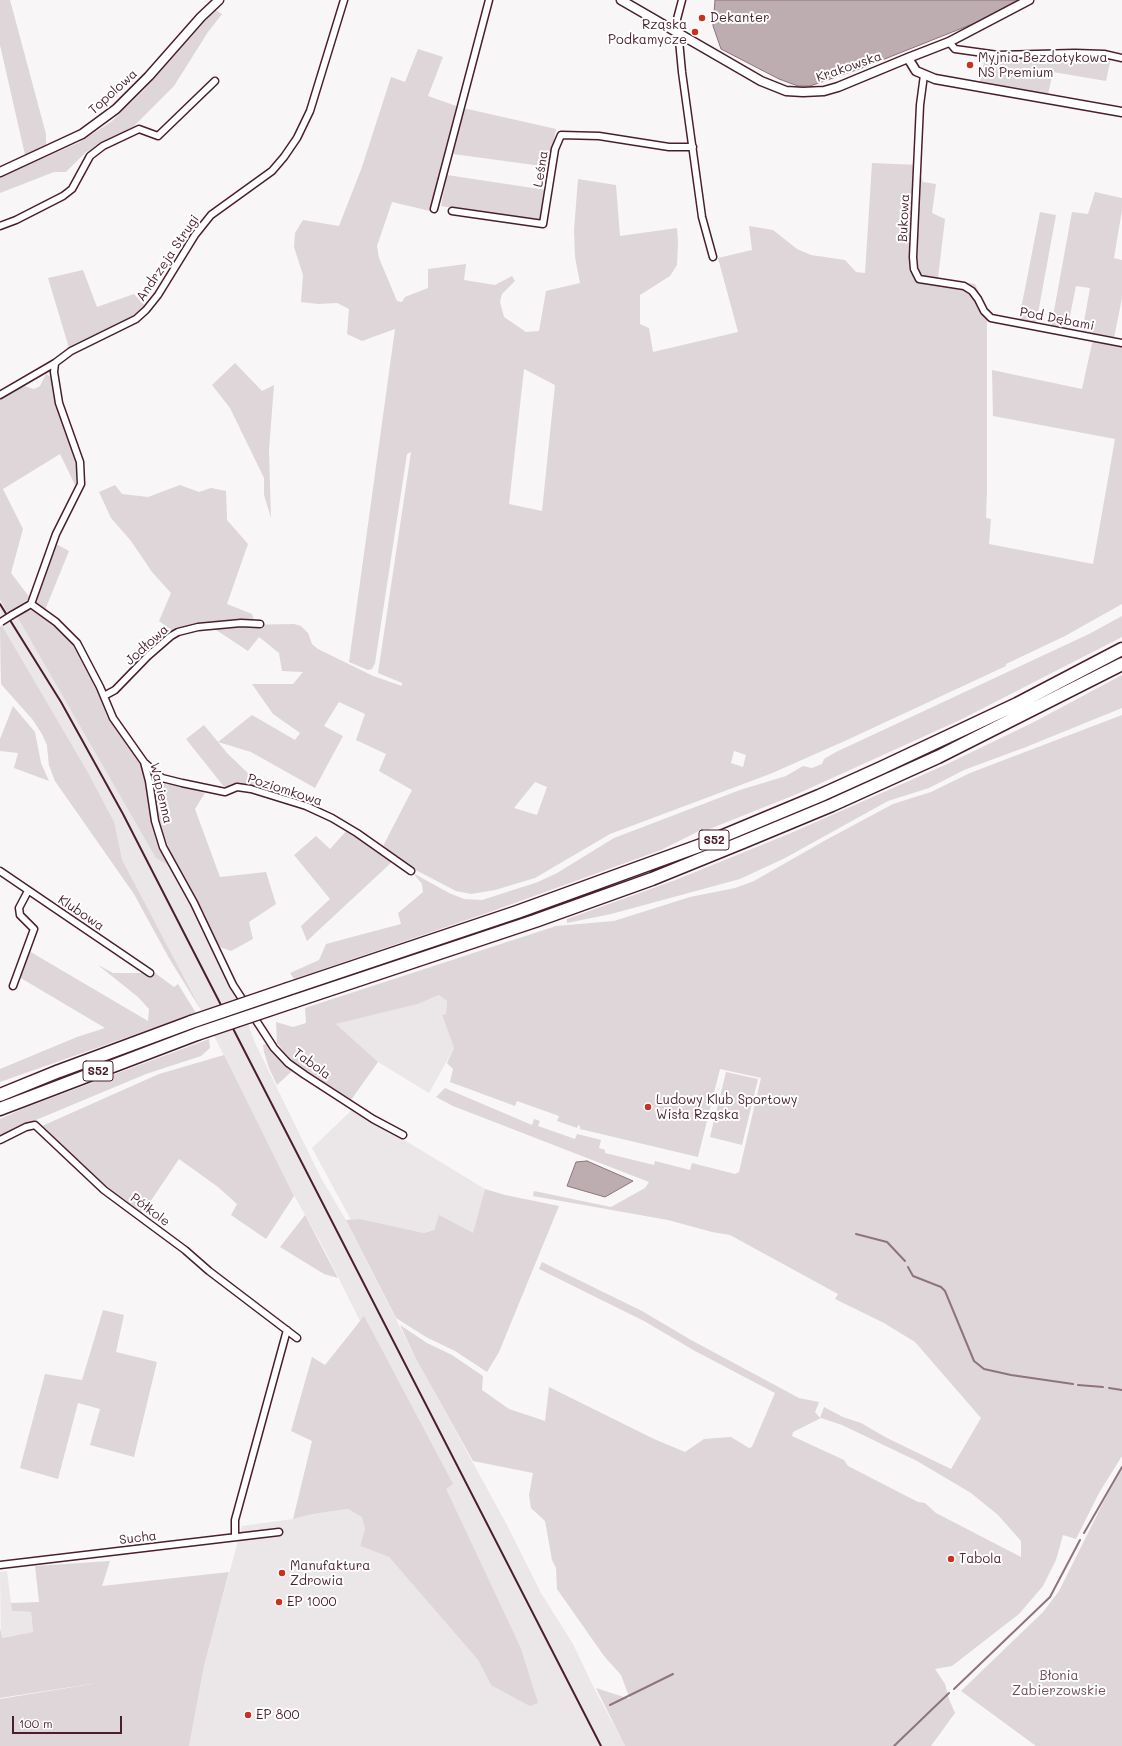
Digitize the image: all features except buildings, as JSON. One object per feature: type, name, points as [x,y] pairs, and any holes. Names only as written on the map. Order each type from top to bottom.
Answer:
[{"type":"highway","name":"S52","points":[[0,1095],[59,1071],[191,1022],[517,912],[645,867],[711,841],[819,796],[881,768],[1017,704],[1122,648]]},
{"type":"highway","name":"S52","points":[[0,1109],[197,1034],[652,879],[832,806],[938,757],[1122,664]]},
{"type":"street","name":"Topolowa","points":[[0,172],[82,134],[116,109],[149,76],[201,17],[219,0]]},
{"type":"street","name":"Andrzeja Strugi","points":[[0,395],[55,364],[70,352],[127,324],[141,315],[158,295],[195,235],[207,220],[272,171],[297,138],[310,111],[344,0]]},
{"type":"street","points":[[434,208],[489,0]]},
{"type":"street","name":"Krakowska","points":[[621,0],[761,81],[795,92],[816,92],[838,87],[949,42],[1029,0]]},
{"type":"street","points":[[682,0],[677,19],[678,32],[702,217],[713,257]]},
{"type":"street","points":[[949,42],[955,49],[998,55],[1075,53],[1104,54],[1122,58]]},
{"type":"street","points":[[908,58],[913,68],[924,75],[946,81],[1122,112]]},
{"type":"street","name":"Bukowa","points":[[924,75],[920,105],[913,257],[914,269],[919,279],[964,286],[972,291],[988,315]]},
{"type":"street","points":[[0,226],[16,220],[72,189],[90,156],[103,146],[139,129],[158,136],[215,81]]},
{"type":"street","name":"Leśna","points":[[452,211],[543,224],[555,149],[561,135],[599,136],[669,147],[693,147]]},
{"type":"street","name":"Pod Dębami","points":[[988,315],[991,318],[1122,343]]},
{"type":"street","points":[[0,622],[31,604],[56,534],[81,484],[80,462],[59,403],[54,372],[55,364]]},
{"type":"street","name":"Wapienna","points":[[31,604],[56,622],[77,643],[104,696],[113,718],[144,762],[150,786],[155,821],[163,847],[194,903],[233,985]]},
{"type":"street","name":"Jodłowa","points":[[104,696],[115,690],[148,656],[171,636],[178,632],[198,627],[242,623],[260,624]]},
{"type":"street","name":"Poziomkowa","points":[[144,762],[162,778],[206,790],[224,792],[237,787],[251,788],[306,806],[332,818],[357,833],[411,871]]},
{"type":"street","points":[[150,786],[162,778]]},
{"type":"street","name":"Klubowa","points":[[0,871],[150,973]]},
{"type":"street","points":[[13,986],[34,929],[20,915],[19,908],[28,891]]},
{"type":"street","name":"Tabola","points":[[233,985],[274,1048],[288,1063],[368,1115],[403,1135]]},
{"type":"street","name":"Półkole","points":[[0,1140],[26,1127],[35,1125],[104,1190],[185,1250],[209,1271],[296,1338]]},
{"type":"street","points":[[235,1537],[235,1520],[287,1330]]},
{"type":"street","name":"Sucha","points":[[0,1565],[279,1532]]},
{"type":"shaded area","points":[[715,0],[1019,0],[975,23],[862,68],[810,86],[798,86],[779,79],[721,49],[713,26]]},
{"type":"shaded area","points":[[0,567],[31,610],[160,845],[168,865],[192,904],[240,1001],[255,1043],[321,1178],[346,1220],[416,1359],[507,1525],[541,1593],[573,1644],[594,1688],[625,1746],[189,1746],[204,1666],[242,1526],[348,1509],[363,1517],[365,1529],[360,1546],[389,1557],[478,1660],[491,1685],[520,1646],[471,1543],[322,1245],[291,1190],[201,1010],[169,958],[134,894],[55,781],[49,765],[47,745],[42,734],[33,720],[1,684]]},
{"type":"shaded area","points":[[439,995],[447,1001],[446,1014],[442,1015],[454,1048],[429,1093],[378,1062],[336,1024],[418,1004]]},
{"type":"shaded area","points":[[353,1109],[485,1189],[473,1234],[439,1216],[434,1230],[424,1233],[360,1219],[351,1220],[312,1148]]},
{"type":"shaded area","points":[[587,1161],[633,1181],[605,1197],[567,1186],[576,1162]]},
{"type":"shaded area","points":[[7,1571],[12,1611],[31,1612],[33,1632],[1,1638],[0,1572]]},
{"type":"green space","points":[[0,0],[10,0],[46,134],[46,146],[25,155],[0,45]]},
{"type":"green space","points":[[215,10],[222,14],[208,32],[174,86],[134,126],[86,152],[66,172],[54,172],[0,193],[0,177],[78,143],[111,122],[144,90]]},
{"type":"green space","points":[[418,49],[443,57],[428,96],[459,107],[430,211],[392,202],[377,246],[379,258],[397,301],[402,302],[405,297],[428,288],[428,269],[466,264],[464,280],[495,285],[512,276],[515,281],[502,294],[500,302],[504,317],[526,332],[539,331],[546,291],[580,283],[575,257],[574,230],[578,179],[616,185],[620,236],[677,228],[677,265],[670,276],[640,295],[640,324],[649,328],[653,352],[738,332],[718,258],[752,250],[749,226],[773,230],[797,249],[811,255],[845,260],[856,272],[865,273],[872,163],[919,165],[919,171],[923,182],[936,184],[932,213],[945,219],[938,278],[975,284],[987,311],[986,518],[991,519],[989,544],[1093,564],[1115,439],[993,416],[992,370],[1082,389],[1093,339],[1122,346],[1122,604],[1065,636],[1006,664],[1006,666],[770,774],[610,834],[535,878],[495,890],[471,894],[456,891],[408,866],[383,846],[412,790],[379,771],[386,754],[356,740],[365,714],[339,702],[324,726],[343,736],[315,788],[251,752],[218,742],[252,715],[295,740],[300,733],[273,714],[252,684],[293,684],[303,672],[282,671],[279,653],[259,637],[248,651],[213,628],[241,625],[294,624],[301,626],[308,633],[312,644],[318,649],[373,676],[402,686],[402,683],[378,673],[411,452],[407,454],[375,663],[372,669],[368,670],[349,662],[395,329],[362,341],[347,334],[349,309],[337,303],[318,304],[301,302],[303,275],[294,247],[295,233],[303,220],[339,226],[362,167],[391,77],[405,82]],"holes":[[[524,369],[555,385],[542,511],[509,504]],[[734,751],[746,755],[743,767],[731,763]],[[535,782],[547,787],[537,815],[514,808]]]},
{"type":"green space","points":[[1058,53],[1111,58],[1106,81],[1053,72],[1048,94],[980,82],[985,56]]},
{"type":"green space","points":[[463,108],[556,129],[549,167],[453,154]]},
{"type":"green space","points":[[447,175],[546,190],[543,214],[539,219],[529,221],[441,206]]},
{"type":"green space","points":[[1095,192],[1122,198],[1122,210],[1114,258],[1122,260],[1122,298],[1114,338],[1082,333],[1090,288],[1076,286],[1067,330],[1051,327],[1072,212],[1088,214]]},
{"type":"green space","points":[[1040,212],[1056,215],[1036,324],[1019,319]]},
{"type":"green space","points":[[83,270],[97,307],[134,294],[145,306],[132,318],[69,348],[48,278]]},
{"type":"green space","points":[[235,363],[262,391],[274,385],[269,450],[271,518],[264,495],[264,478],[230,408],[212,385]]},
{"type":"green space","points":[[46,374],[51,377],[54,399],[77,466],[76,487],[60,454],[3,489],[23,529],[11,573],[30,598],[8,613],[0,599],[0,399],[24,386],[34,389],[40,386]]},
{"type":"green space","points":[[115,485],[122,494],[148,497],[180,485],[199,492],[211,488],[226,491],[227,520],[248,544],[227,604],[252,614],[254,620],[198,625],[174,632],[159,621],[171,593],[152,572],[131,541],[111,518],[99,492]]},
{"type":"green space","points":[[56,544],[69,551],[45,610],[36,605],[35,600]]},
{"type":"green space","points":[[31,610],[41,614],[53,622],[76,648],[91,676],[108,718],[138,759],[143,772],[152,822],[168,865],[156,858],[18,618],[23,612]]},
{"type":"green space","points":[[1122,616],[1122,637],[960,720],[797,794],[707,830],[703,829],[661,850],[490,912],[294,979],[290,973],[319,960],[326,944],[401,924],[398,913],[423,892],[422,884],[413,873],[449,893],[464,899],[482,900],[538,882],[557,873],[614,838],[740,790],[786,776],[803,766],[812,768],[822,764],[824,759],[836,752],[1089,634]]},
{"type":"green space","points":[[2,626],[87,771],[114,822],[122,860],[201,1010],[169,958],[134,894],[55,781],[49,765],[47,745],[42,734],[33,720],[1,684],[0,627]]},
{"type":"green space","points":[[1122,675],[1122,708],[1026,747],[964,770],[929,788],[888,801],[785,858],[740,879],[611,914],[567,923],[567,919],[673,881],[791,833],[945,765],[1034,722]]},
{"type":"green space","points":[[13,706],[35,732],[41,763],[49,781],[14,768],[18,753],[0,751],[0,739]]},
{"type":"green space","points":[[1122,715],[1122,1456],[1099,1493],[1076,1539],[1063,1535],[1056,1560],[1043,1586],[1019,1614],[952,1666],[935,1669],[945,1684],[955,1713],[931,1746],[625,1746],[596,1688],[630,1699],[621,1675],[604,1656],[557,1589],[556,1568],[552,1560],[545,1521],[531,1508],[529,1495],[533,1473],[473,1461],[416,1359],[400,1325],[427,1343],[452,1355],[483,1376],[482,1390],[509,1409],[545,1421],[549,1387],[654,1439],[685,1452],[704,1439],[731,1437],[749,1448],[752,1447],[775,1393],[695,1351],[644,1321],[539,1269],[542,1262],[642,1311],[691,1340],[799,1398],[819,1402],[815,1412],[820,1418],[824,1407],[843,1417],[861,1423],[887,1438],[951,1469],[981,1418],[915,1342],[884,1323],[835,1299],[838,1294],[730,1235],[712,1232],[668,1220],[533,1196],[534,1191],[611,1207],[645,1188],[649,1182],[453,1106],[436,1097],[445,1088],[532,1125],[534,1119],[540,1121],[538,1126],[575,1139],[577,1134],[601,1140],[599,1148],[605,1150],[605,1153],[654,1165],[655,1161],[690,1170],[692,1163],[735,1174],[739,1172],[761,1078],[720,1069],[698,1157],[580,1129],[580,1126],[578,1125],[577,1128],[557,1121],[559,1116],[517,1101],[515,1106],[450,1082],[453,1069],[447,1063],[454,1048],[442,1015],[446,1014],[447,1001],[439,995],[418,1004],[336,1024],[378,1062],[351,1100],[291,1061],[277,1043],[276,1022],[293,1027],[306,1023],[305,1008],[556,926],[614,921],[690,897],[735,888],[754,881],[893,804],[931,792],[970,773]],"holes":[[[821,1418],[842,1425],[917,1461],[971,1493],[998,1515],[1021,1541],[1021,1557],[936,1513],[925,1503],[918,1502],[848,1466],[844,1460],[792,1436],[793,1432]]]},
{"type":"green space","points":[[204,725],[227,753],[254,779],[273,792],[245,785],[225,788],[186,739]]},
{"type":"green space","points":[[166,781],[205,793],[195,809],[220,877],[266,872],[276,904],[249,922],[253,939],[231,951],[215,945],[178,870],[158,823],[153,790],[162,787]]},
{"type":"green space","points":[[348,829],[393,861],[307,941],[301,926],[330,899],[294,855],[316,836],[330,849]]},
{"type":"green space","points":[[29,951],[148,1021],[149,1009],[138,997],[98,965],[113,973],[155,973],[174,987],[178,984],[196,1013],[0,1082],[0,1069],[77,1037],[105,1028],[19,977]]},
{"type":"green space","points":[[209,1039],[210,1048],[201,1056],[146,1074],[0,1135],[0,1119],[27,1107]]},
{"type":"green space","points":[[267,1044],[293,1070],[277,1085],[269,1068],[264,1052],[263,1045]]},
{"type":"green space","points":[[224,1055],[294,1196],[266,1239],[231,1215],[237,1204],[218,1187],[179,1159],[142,1214],[109,1191],[81,1167],[42,1126],[159,1074]]},
{"type":"green space","points":[[726,1072],[758,1079],[742,1145],[710,1137]]},
{"type":"green space","points":[[485,1189],[505,1195],[559,1206],[499,1352],[487,1372],[455,1351],[426,1337],[396,1318],[346,1220],[360,1219],[424,1233],[434,1230],[439,1215],[473,1233]]},
{"type":"green space","points":[[305,1215],[338,1278],[324,1274],[280,1247]]},
{"type":"green space","points":[[103,1310],[124,1315],[116,1352],[157,1362],[134,1457],[90,1445],[100,1409],[78,1403],[58,1479],[20,1468],[45,1374],[82,1380]]},
{"type":"green space","points":[[364,1316],[453,1484],[446,1489],[520,1646],[538,1703],[530,1706],[491,1685],[478,1660],[389,1557],[360,1546],[365,1529],[362,1517],[348,1509],[313,1514],[293,1519],[312,1441],[291,1431],[312,1357],[325,1365]]},
{"type":"green space","name":"Błonia Zabierzowskie","points":[[1122,1469],[1122,1746],[1036,1746],[961,1691],[1043,1612],[1059,1591],[1104,1501]]},
{"type":"green space","points":[[110,1561],[102,1586],[229,1572],[204,1666],[189,1746],[0,1746],[0,1699],[104,1682],[0,1698],[0,1628],[2,1638],[33,1632],[31,1612],[12,1611],[11,1603],[39,1602],[35,1566]]},
{"type":"waterway","points":[[856,1234],[887,1242],[905,1261]]},
{"type":"waterway","points":[[908,1267],[913,1276],[941,1287],[945,1291],[974,1361],[984,1369],[1011,1375],[1073,1384]]},
{"type":"waterway","points":[[1078,1385],[1103,1387]]},
{"type":"waterway","points":[[1109,1388],[1122,1390]]},
{"type":"waterway","points":[[1084,1533],[1122,1467]]},
{"type":"waterway","points":[[954,1689],[1050,1597],[1080,1540]]},
{"type":"waterway","points":[[610,1705],[673,1674]]},
{"type":"waterway","points":[[894,1746],[949,1693]]},
{"type":"railway","points":[[0,604],[61,702],[123,814],[601,1746]]},
{"type":"place","name":"Dekanter","points":[[702,18]]},
{"type":"place","name":"Rząska Podkamycze","points":[[695,32]]},
{"type":"place","name":"Myjnia Bezdotykowa NS Premium","points":[[970,65]]},
{"type":"place","name":"Ludowy Klub Sportowy Wisła Rząska","points":[[648,1107]]},
{"type":"place","name":"Tabola","points":[[951,1559]]},
{"type":"place","name":"Manufaktura Zdrowia","points":[[282,1573]]},
{"type":"place","name":"EP 1000","points":[[279,1602]]},
{"type":"place","name":"EP 800","points":[[248,1715]]}]
